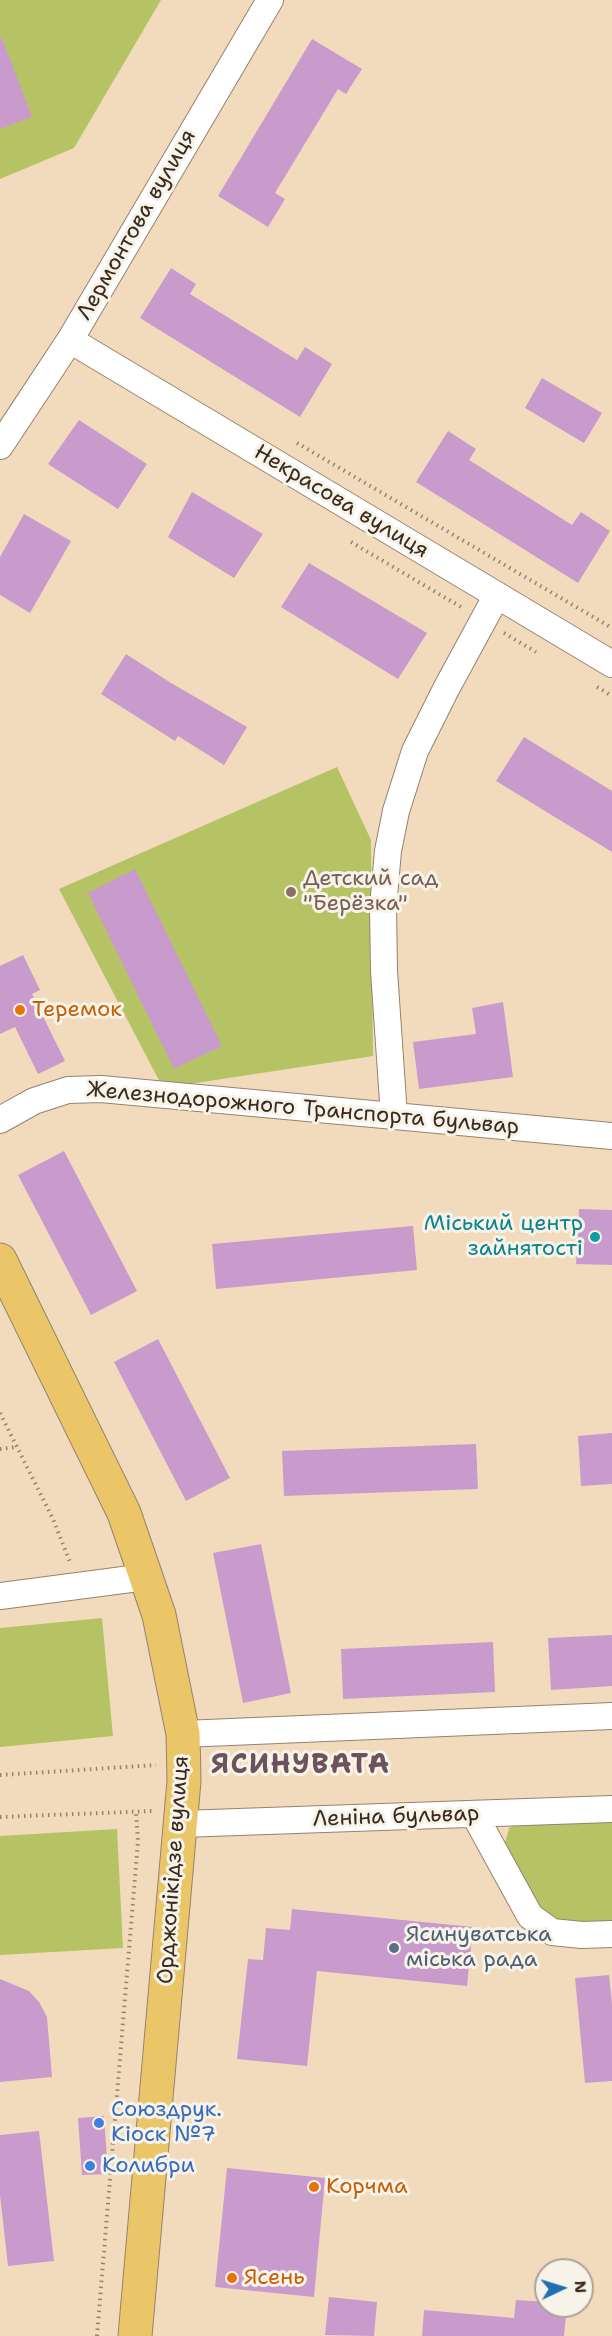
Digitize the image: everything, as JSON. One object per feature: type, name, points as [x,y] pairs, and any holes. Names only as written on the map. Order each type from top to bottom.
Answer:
[{"type":"main road","name":"Орджонікідзе вулиця","points":[[0,1260],[123,1513],[159,1615],[183,1748],[182,1817],[135,2336]]},
{"type":"street","name":"Лермонтова вулиця","points":[[0,446],[70,339],[270,0]]},
{"type":"street","name":"Некрасова вулиця","points":[[70,339],[612,664]]},
{"type":"street","points":[[394,1116],[384,971],[383,907],[388,850],[396,812],[415,751],[497,595]]},
{"type":"street","name":"Железнодорожного Транспорта бульвар","points":[[0,1120],[34,1101],[68,1090],[101,1089],[612,1136]]},
{"type":"street","points":[[0,1596],[146,1578]]},
{"type":"street","points":[[183,1748],[612,1716]]},
{"type":"street","name":"Леніна бульвар","points":[[182,1817],[474,1814],[612,1809]]},
{"type":"street","points":[[474,1814],[530,1916],[552,1932],[582,1935],[612,1934]]},
{"type":"path","points":[[297,443],[612,628]]},
{"type":"path","points":[[0,1413],[2,1422],[53,1519],[80,1586]]},
{"type":"path","points":[[0,1449],[17,1447]]},
{"type":"path","points":[[0,1775],[183,1748]]},
{"type":"path","points":[[97,2336],[138,1841],[136,1812]]},
{"type":"path","points":[[0,1817],[136,1812],[182,1817]]},
{"type":"green space","points":[[0,0],[161,0],[74,148],[0,179]]},
{"type":"green space","points":[[337,767],[371,840],[373,1056],[163,1088],[59,889]]},
{"type":"green space","points":[[102,1618],[113,1736],[0,1747],[0,1628]]},
{"type":"green space","points":[[612,1820],[612,1923],[588,1924],[559,1920],[537,1905],[505,1843],[509,1828],[519,1823]]},
{"type":"green space","points":[[117,1829],[123,1948],[0,1955],[0,1836]]},
{"type":"building","points":[[0,38],[2,38],[32,117],[0,129]]},
{"type":"building","points":[[312,39],[362,69],[346,94],[338,89],[275,193],[285,199],[268,227],[218,196]]},
{"type":"building","points":[[171,268],[196,284],[190,294],[297,360],[305,347],[332,364],[300,417],[140,318]]},
{"type":"building","points":[[542,378],[602,413],[584,443],[525,408]]},
{"type":"building","points":[[79,420],[147,464],[118,509],[48,464]]},
{"type":"building","points":[[448,431],[476,449],[469,460],[572,525],[581,512],[610,531],[578,583],[416,482]]},
{"type":"building","points":[[192,492],[263,534],[234,578],[168,537]]},
{"type":"building","points":[[24,514],[71,541],[30,613],[0,595],[0,557]]},
{"type":"building","points":[[309,563],[427,633],[398,679],[281,607]]},
{"type":"building","points":[[126,654],[247,727],[224,765],[178,736],[175,741],[101,694]]},
{"type":"building","points":[[524,737],[612,791],[612,852],[496,781]]},
{"type":"building","points":[[135,869],[222,1046],[174,1069],[88,893]]},
{"type":"building","name":"Теремок","points":[[23,955],[40,990],[32,994],[65,1061],[38,1074],[15,1027],[0,1034],[0,966]]},
{"type":"building","points":[[503,1002],[513,1077],[419,1089],[413,1042],[476,1034],[472,1008]]},
{"type":"building","points":[[64,1151],[137,1291],[91,1315],[18,1175]]},
{"type":"building","name":"Міський центр зайнятості","points":[[579,1209],[612,1210],[612,1265],[576,1264]]},
{"type":"building","points":[[413,1226],[417,1270],[216,1289],[212,1244]]},
{"type":"building","points":[[158,1339],[230,1478],[186,1501],[114,1362]]},
{"type":"building","points":[[612,1433],[612,1484],[581,1486],[578,1436]]},
{"type":"building","points":[[476,1444],[478,1489],[284,1496],[282,1451]]},
{"type":"building","points":[[261,1544],[291,1693],[243,1703],[213,1553]]},
{"type":"building","points":[[612,1635],[612,1686],[551,1690],[548,1638]]},
{"type":"building","points":[[493,1642],[495,1692],[343,1699],[341,1649]]},
{"type":"building","points":[[292,1909],[473,1927],[467,1986],[317,1971],[307,2066],[237,2059],[248,1959],[263,1960],[266,1928],[290,1930]]},
{"type":"building","points":[[609,1975],[612,2004],[612,2081],[585,2083],[575,1978]]},
{"type":"building","points":[[0,1979],[29,1991],[39,2002],[47,2017],[52,2077],[0,2082]]},
{"type":"building","points":[[104,2116],[108,2174],[82,2175],[78,2118]]},
{"type":"building","points":[[39,2131],[54,2261],[8,2266],[0,2195],[0,2135]]},
{"type":"building","points":[[227,2168],[325,2178],[314,2297],[215,2287]]},
{"type":"building","points":[[329,2297],[377,2302],[374,2336],[325,2335]]},
{"type":"building","points":[[516,2300],[534,2301],[534,2318],[566,2318],[564,2336],[422,2336],[424,2310],[514,2318]]},
{"type":"place","name":"Детский сад \"Берёзка\"","points":[[291,892]]},
{"type":"place","name":"Теремок","points":[[20,1010]]},
{"type":"place","name":"Міський центр зайнятості","points":[[595,1237]]},
{"type":"place","name":"Ясинуватська міська рада","points":[[394,1948]]},
{"type":"place","name":"Союздрук. Кіоск №7","points":[[99,2123]]},
{"type":"place","name":"Колибри","points":[[90,2166]]},
{"type":"place","name":"Корчма","points":[[314,2187]]},
{"type":"place","name":"Ясень","points":[[232,2278]]},
{"type":"district","name":"ЯСИНУВАТА","points":[[301,1766]]}]
